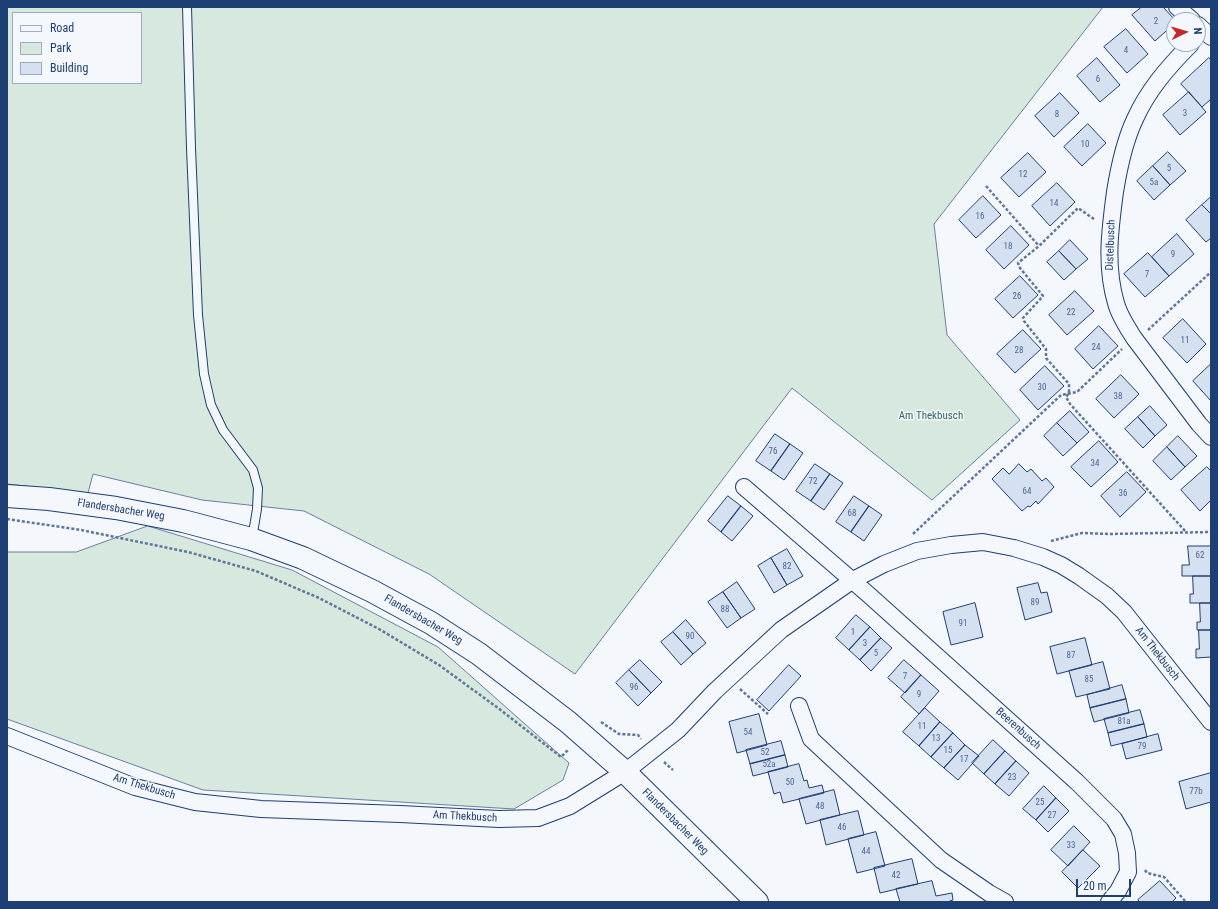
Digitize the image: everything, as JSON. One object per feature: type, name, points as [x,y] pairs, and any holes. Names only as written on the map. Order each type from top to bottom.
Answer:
[{"type":"main road","name":"Flandersbacher Weg","points":[[7,496],[49,499],[116,508],[183,521],[251,539],[303,558],[372,591],[431,623],[478,654],[568,722],[625,772],[757,902]]},
{"type":"street","name":"Distelbusch","points":[[1183,52],[1165,71],[1147,97],[1134,119],[1127,137],[1119,168],[1110,230],[1109,261],[1111,283],[1116,305],[1126,326],[1199,424],[1211,437]]},
{"type":"street","points":[[744,487],[853,580]]},
{"type":"street","name":"Am Thekbusch","points":[[7,736],[135,787],[195,802],[261,809],[499,819],[538,818],[570,806],[625,772],[678,730],[715,691],[781,630],[853,580],[884,564],[917,551],[951,545],[983,542],[1014,548],[1043,557],[1061,565],[1107,596],[1124,612],[1211,722]]},
{"type":"street","name":"Beerenbusch","points":[[853,580],[1077,782],[1114,819],[1123,834],[1127,852],[1128,872],[1118,891],[1110,902]]},
{"type":"street","points":[[799,706],[811,739],[896,820],[941,860],[989,894],[1005,902]]},
{"type":"lane","points":[[187,7],[198,315],[204,374],[211,405],[223,430],[253,470],[258,488],[257,509],[251,539]]},
{"type":"path","points":[[986,186],[1039,246]]},
{"type":"path","points":[[1097,221],[1078,208],[1018,264],[1043,296],[1023,318],[1024,322],[1046,349],[1046,358],[1069,384],[1070,393],[1066,397],[1070,404],[1186,532]]},
{"type":"path","points":[[910,536],[1061,395],[1077,392],[1128,343],[1136,340],[1211,272]]},
{"type":"path","points":[[7,519],[81,530],[173,549],[256,570],[339,608],[379,629],[439,665],[561,757],[599,721],[619,734],[638,735],[653,750]]},
{"type":"path","points":[[1048,542],[1082,533],[1114,534],[1211,532]]},
{"type":"path","points":[[745,693],[768,714]]},
{"type":"path","points":[[1127,852],[1147,873],[1164,877],[1186,902]]},
{"type":"green space","points":[[7,7],[1103,7],[934,224],[947,335],[1020,420],[932,500],[792,388],[575,674],[429,574],[304,511],[202,500],[93,474],[88,493],[7,484]]},
{"type":"green space","points":[[148,526],[292,570],[438,647],[569,763],[563,780],[514,809],[203,790],[7,719],[7,552],[76,552]]},
{"type":"building","points":[[1142,7],[1163,7],[1168,12],[1166,12],[1166,31],[1155,41],[1132,15]]},
{"type":"building","points":[[1126,29],[1148,54],[1127,73],[1104,47]]},
{"type":"building","points":[[1097,58],[1120,85],[1100,102],[1077,76]]},
{"type":"building","points":[[1209,58],[1211,60],[1211,99],[1202,107],[1181,84]]},
{"type":"building","points":[[1189,92],[1206,112],[1180,135],[1163,115]]},
{"type":"building","points":[[1060,93],[1079,113],[1054,137],[1035,116]]},
{"type":"building","points":[[1088,124],[1106,143],[1082,166],[1064,147]]},
{"type":"building","points":[[1168,152],[1186,171],[1170,185],[1153,166]]},
{"type":"building","points":[[1028,153],[1046,172],[1019,197],[1001,178]]},
{"type":"building","points":[[1153,166],[1170,185],[1154,200],[1137,181]]},
{"type":"building","points":[[1057,183],[1075,202],[1050,226],[1032,206]]},
{"type":"building","points":[[983,196],[1001,215],[976,238],[959,220]]},
{"type":"building","points":[[1211,197],[1211,214],[1202,205]]},
{"type":"building","points":[[1202,205],[1211,214],[1211,238],[1206,242],[1186,220]]},
{"type":"building","points":[[1011,226],[1029,245],[1004,269],[986,250]]},
{"type":"building","points":[[1177,234],[1194,254],[1169,276],[1152,257]]},
{"type":"building","points":[[1070,240],[1088,259],[1076,269],[1059,251]]},
{"type":"building","points":[[1059,251],[1076,269],[1064,280],[1047,262]]},
{"type":"building","points":[[1148,253],[1169,276],[1145,297],[1124,274]]},
{"type":"building","points":[[1020,276],[1038,295],[1013,318],[995,299]]},
{"type":"building","points":[[1075,291],[1094,311],[1067,335],[1049,315]]},
{"type":"building","points":[[1183,319],[1206,344],[1187,363],[1163,338]]},
{"type":"building","points":[[1099,326],[1118,346],[1093,369],[1075,349]]},
{"type":"building","points":[[1023,330],[1041,349],[1015,373],[997,354]]},
{"type":"building","points":[[1211,364],[1211,401],[1193,381]]},
{"type":"building","points":[[1045,366],[1064,386],[1038,410],[1020,390]]},
{"type":"building","points":[[1121,375],[1139,394],[1114,418],[1096,399]]},
{"type":"building","points":[[1150,406],[1167,425],[1155,436],[1138,417]]},
{"type":"building","points":[[1070,411],[1089,432],[1077,443],[1057,423]]},
{"type":"building","points":[[1138,417],[1155,436],[1143,448],[1125,429]]},
{"type":"building","points":[[1057,423],[1077,443],[1063,456],[1044,436]]},
{"type":"building","points":[[775,434],[790,444],[771,471],[756,461]]},
{"type":"building","points":[[1178,436],[1197,456],[1185,467],[1167,447]]},
{"type":"building","points":[[1099,441],[1118,462],[1091,487],[1071,467]]},
{"type":"building","points":[[790,444],[803,453],[784,480],[771,471]]},
{"type":"building","points":[[1167,447],[1185,467],[1171,480],[1153,461]]},
{"type":"building","points":[[815,464],[830,474],[811,501],[796,491]]},
{"type":"building","points":[[1019,464],[1027,472],[1031,469],[1042,481],[1046,478],[1054,487],[1038,504],[1036,501],[1030,507],[1028,506],[1022,511],[992,479],[1003,468],[1009,474]]},
{"type":"building","points":[[1207,467],[1211,471],[1211,500],[1200,511],[1181,490]]},
{"type":"building","points":[[1127,472],[1146,492],[1120,517],[1101,496]]},
{"type":"building","points":[[830,474],[843,483],[824,510],[811,501]]},
{"type":"building","points":[[728,496],[741,506],[721,532],[708,521]]},
{"type":"building","points":[[854,496],[869,506],[851,532],[836,522]]},
{"type":"building","points":[[741,506],[753,516],[732,541],[721,532]]},
{"type":"building","points":[[869,506],[882,515],[864,541],[851,532]]},
{"type":"building","points":[[1188,546],[1211,546],[1211,576],[1182,576],[1182,565],[1189,565]]},
{"type":"building","points":[[787,549],[803,576],[787,585],[771,558]]},
{"type":"building","points":[[771,558],[787,585],[774,593],[758,566]]},
{"type":"building","points":[[1193,576],[1211,576],[1211,603],[1190,603],[1190,594],[1193,594]]},
{"type":"building","points":[[737,582],[755,609],[741,618],[723,592]]},
{"type":"building","points":[[1038,583],[1041,593],[1047,592],[1052,612],[1025,620],[1017,588]]},
{"type":"building","points":[[723,592],[741,618],[727,628],[708,602]]},
{"type":"building","points":[[975,603],[983,637],[951,645],[943,612]]},
{"type":"building","points":[[1200,603],[1211,603],[1211,630],[1197,630],[1197,622],[1200,622]]},
{"type":"building","points":[[856,615],[870,627],[849,650],[836,638]]},
{"type":"building","points":[[686,620],[706,643],[693,654],[673,632]]},
{"type":"building","points":[[870,627],[881,638],[860,660],[849,650]]},
{"type":"building","points":[[1199,630],[1211,630],[1211,657],[1196,658],[1196,649],[1199,649]]},
{"type":"building","points":[[673,632],[693,654],[681,665],[661,642]]},
{"type":"building","points":[[881,638],[892,648],[871,671],[860,660]]},
{"type":"building","points":[[1085,638],[1092,665],[1057,674],[1050,647]]},
{"type":"building","points":[[640,660],[662,682],[651,693],[629,670]]},
{"type":"building","points":[[904,660],[921,675],[905,693],[888,678]]},
{"type":"building","points":[[1103,662],[1110,689],[1076,697],[1069,671]]},
{"type":"building","points":[[789,665],[801,676],[769,711],[757,700]]},
{"type":"building","points":[[629,670],[651,693],[638,706],[616,683]]},
{"type":"building","points":[[921,675],[939,691],[919,714],[901,697]]},
{"type":"building","points":[[1122,685],[1126,699],[1090,708],[1087,695]]},
{"type":"building","points":[[1126,699],[1129,713],[1094,722],[1090,708]]},
{"type":"building","points":[[925,708],[940,722],[919,746],[903,732]]},
{"type":"building","points":[[1140,710],[1144,724],[1108,733],[1104,719]]},
{"type":"building","points":[[759,714],[767,745],[737,753],[729,722]]},
{"type":"building","points":[[940,722],[953,733],[931,757],[919,746]]},
{"type":"building","points":[[1144,724],[1147,737],[1111,746],[1108,733]]},
{"type":"building","points":[[953,733],[965,745],[944,768],[931,757]]},
{"type":"building","points":[[1158,734],[1162,750],[1126,759],[1122,744]]},
{"type":"building","points":[[993,740],[1005,751],[984,774],[972,763]]},
{"type":"building","points":[[781,741],[785,755],[750,764],[746,750]]},
{"type":"building","points":[[965,745],[979,756],[958,780],[944,768]]},
{"type":"building","points":[[1005,751],[1016,761],[995,784],[984,774]]},
{"type":"building","points":[[785,755],[788,767],[753,776],[750,764]]},
{"type":"building","points":[[1016,761],[1029,773],[1009,796],[995,784]]},
{"type":"building","points":[[799,764],[804,781],[807,780],[809,788],[822,785],[824,793],[783,803],[780,792],[774,794],[768,772]]},
{"type":"building","points":[[1211,773],[1211,802],[1186,809],[1179,782]]},
{"type":"building","points":[[1044,786],[1056,798],[1036,820],[1023,809]]},
{"type":"building","points":[[834,790],[840,815],[806,824],[799,799]]},
{"type":"building","points":[[1056,798],[1069,811],[1048,832],[1036,820]]},
{"type":"building","points":[[858,811],[864,835],[826,845],[820,820]]},
{"type":"building","points":[[1074,826],[1090,842],[1068,866],[1051,850]]},
{"type":"building","points":[[876,832],[885,866],[857,873],[848,839]]},
{"type":"building","points":[[1083,850],[1100,866],[1078,888],[1062,872]]},
{"type":"building","points":[[912,859],[918,884],[880,893],[874,868]]},
{"type":"building","points":[[932,881],[936,896],[952,893],[953,900],[947,902],[900,902],[896,889]]},
{"type":"building","points":[[1160,881],[1176,898],[1172,902],[1140,902],[1138,900]]}]
